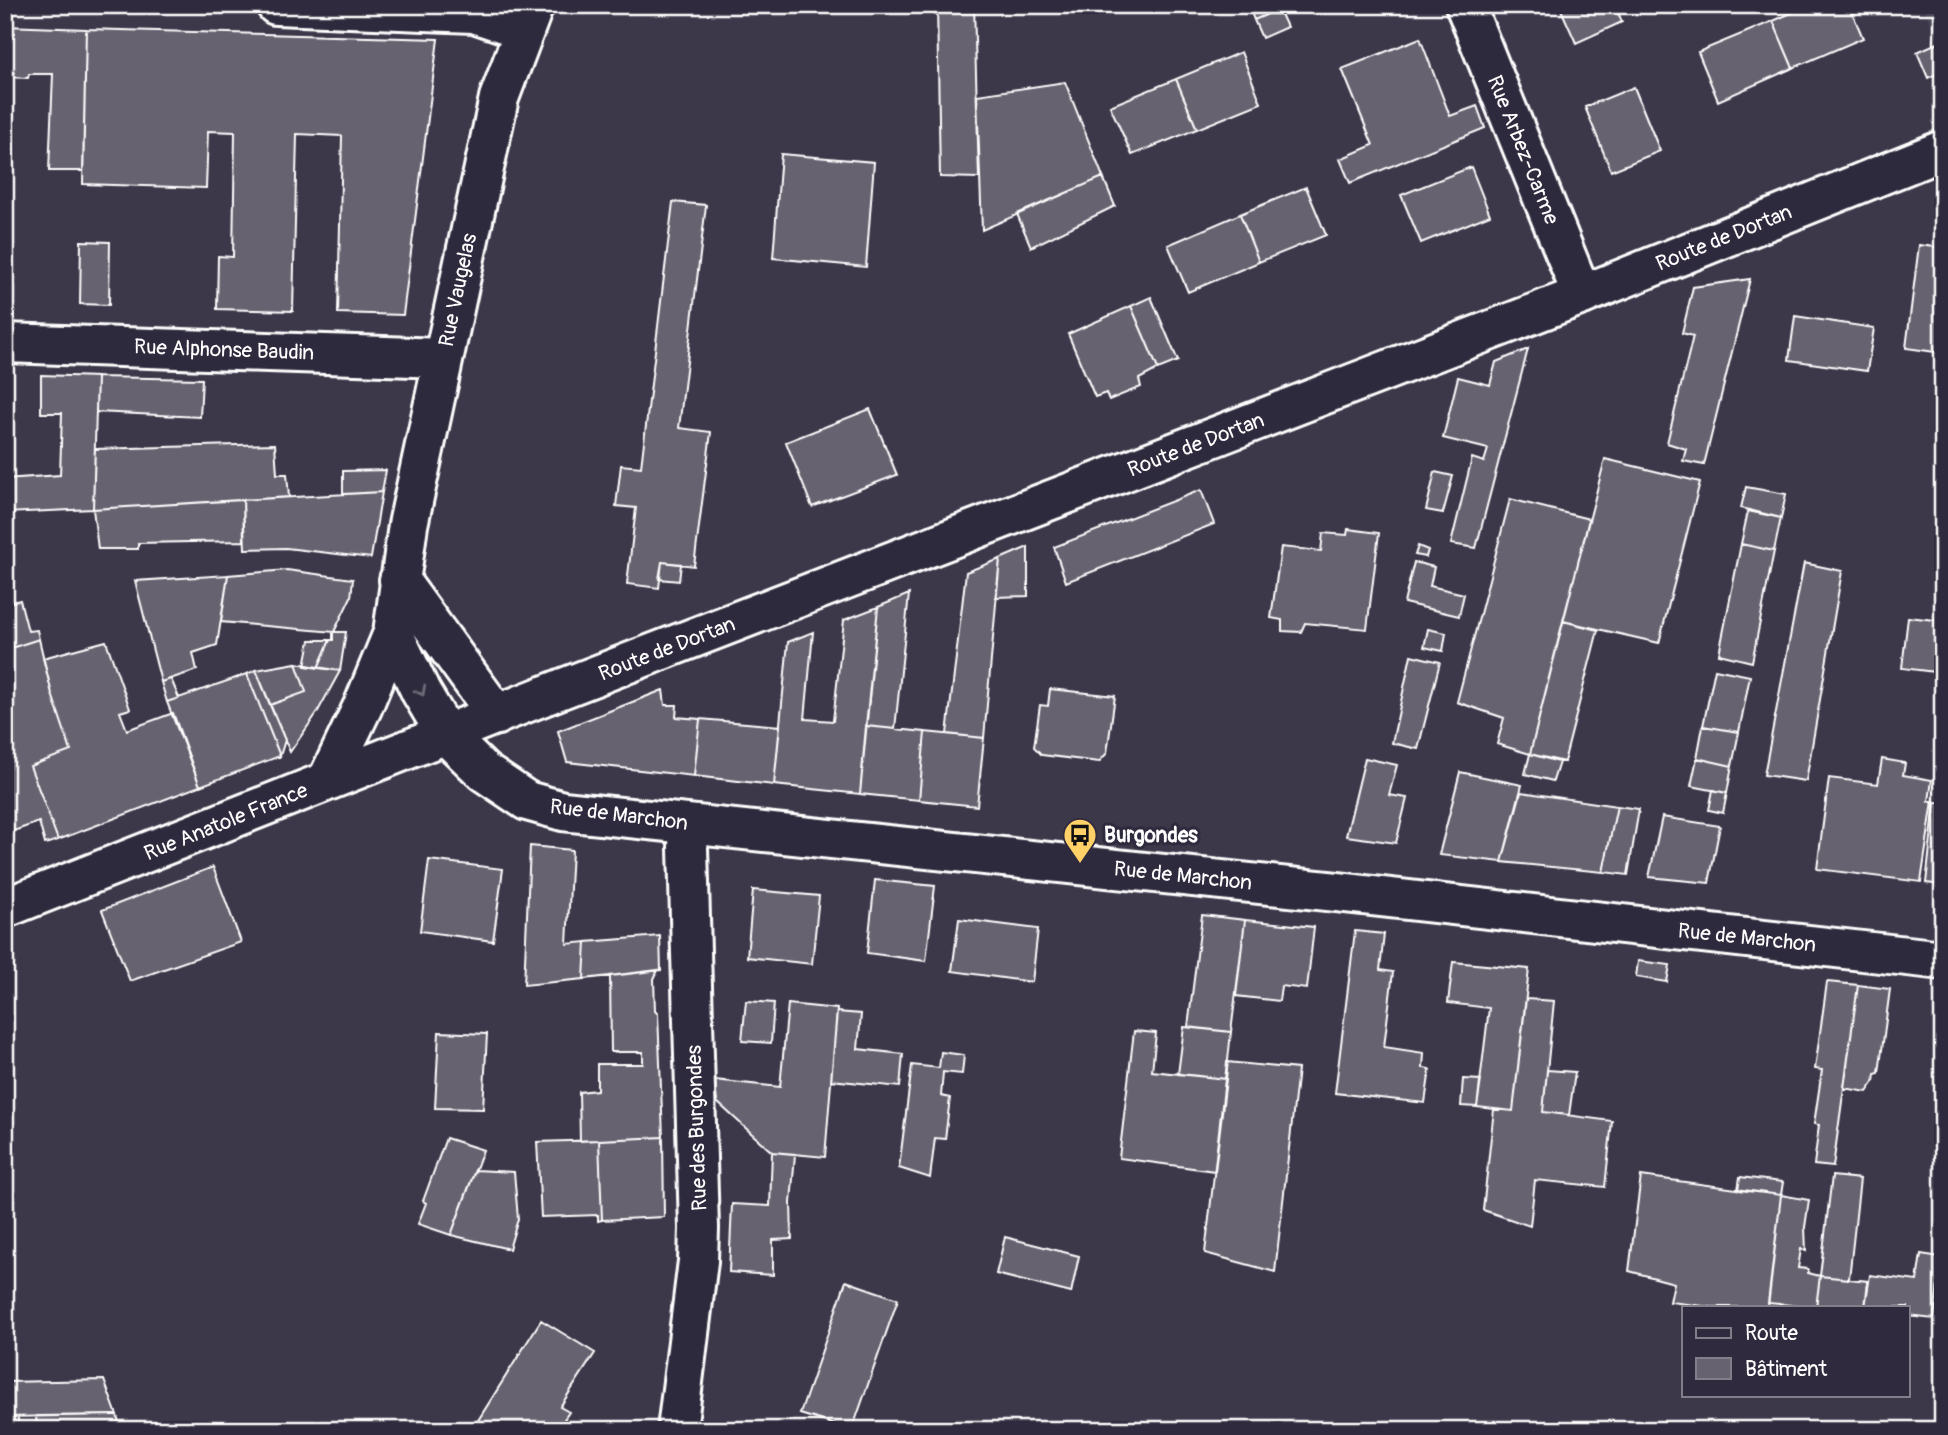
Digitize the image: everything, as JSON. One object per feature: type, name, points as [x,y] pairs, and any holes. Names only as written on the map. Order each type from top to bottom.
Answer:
[{"type":"main road","points":[[276,5],[474,13],[529,18]]},
{"type":"main road","name":"Rue Arbez-Carme","points":[[1465,5],[1582,295]]},
{"type":"main road","name":"Rue Vaugelas","points":[[327,781],[363,706],[393,633],[408,525],[499,98],[529,18]]},
{"type":"main road","name":"Route de Dortan","points":[[447,736],[1582,295],[1943,149]]},
{"type":"main road","name":"Rue Alphonse Baudin","points":[[5,343],[443,358]]},
{"type":"main road","points":[[399,580],[497,715]]},
{"type":"main road","points":[[393,633],[421,692],[447,736]]},
{"type":"main road","name":"Rue Anatole France","points":[[5,908],[447,736]]},
{"type":"main road","name":"Rue de Marchon","points":[[447,736],[484,772],[527,801],[563,811],[1943,960]]},
{"type":"main road","name":"Rue des Burgondes","points":[[677,1430],[694,1302],[699,1239],[689,825]]},
{"type":"shaded area","points":[[1923,5],[1943,5],[1943,51]]},
{"type":"building","points":[[937,5],[974,5],[979,178],[940,177]]},
{"type":"building","points":[[1278,5],[1281,14],[1268,14],[1254,20],[1249,7]]},
{"type":"building","points":[[1559,5],[1615,5],[1622,22],[1576,43]]},
{"type":"building","points":[[1809,5],[1849,5],[1863,38],[1793,68],[1773,21]]},
{"type":"building","points":[[1268,14],[1281,14],[1287,27],[1262,38],[1254,20]]},
{"type":"building","points":[[1773,21],[1793,68],[1718,101],[1698,52]]},
{"type":"building","points":[[5,26],[86,29],[83,171],[49,171],[53,74],[29,74],[28,78],[5,77]]},
{"type":"building","points":[[86,29],[438,39],[403,315],[338,313],[342,136],[297,134],[293,311],[217,309],[218,256],[233,257],[235,132],[208,131],[206,188],[83,184]]},
{"type":"building","points":[[1420,38],[1450,116],[1477,106],[1485,128],[1350,183],[1340,159],[1373,145],[1342,69]]},
{"type":"building","points":[[1937,43],[1943,56],[1943,71],[1928,78],[1917,52]]},
{"type":"building","points":[[1241,52],[1261,103],[1197,129],[1176,79]]},
{"type":"building","points":[[1176,79],[1197,129],[1132,155],[1110,106]]},
{"type":"building","points":[[1065,82],[1103,177],[982,230],[977,95]]},
{"type":"building","points":[[1634,87],[1660,151],[1611,171],[1585,107]]},
{"type":"building","points":[[781,154],[874,162],[866,267],[773,258]]},
{"type":"building","points":[[1471,167],[1490,215],[1421,243],[1401,195]]},
{"type":"building","points":[[1103,177],[1115,206],[1031,247],[1017,214]]},
{"type":"building","points":[[1306,187],[1326,235],[1259,262],[1240,214]]},
{"type":"building","points":[[673,202],[706,205],[679,428],[711,432],[694,566],[662,562],[659,588],[627,584],[636,508],[616,506],[621,465],[641,467]]},
{"type":"building","points":[[1240,214],[1259,262],[1188,292],[1168,245]]},
{"type":"building","points":[[81,241],[110,242],[109,305],[80,304]]},
{"type":"building","points":[[1919,245],[1943,248],[1943,353],[1906,348]]},
{"type":"building","points":[[1750,279],[1704,465],[1683,461],[1686,449],[1667,443],[1693,336],[1682,333],[1693,287]]},
{"type":"building","points":[[1151,297],[1178,361],[1158,369],[1131,306]]},
{"type":"building","points":[[1131,306],[1158,369],[1139,379],[1141,387],[1109,400],[1106,393],[1095,397],[1068,334]]},
{"type":"building","points":[[1795,316],[1874,328],[1867,371],[1789,360]]},
{"type":"building","points":[[1528,349],[1476,548],[1451,544],[1472,458],[1484,462],[1488,449],[1443,438],[1458,377],[1490,385],[1496,362]]},
{"type":"building","points":[[41,375],[97,377],[93,509],[5,513],[5,479],[60,475],[62,413],[41,413]]},
{"type":"building","points":[[97,377],[202,379],[200,417],[96,412]]},
{"type":"building","points":[[870,409],[897,475],[812,507],[786,442]]},
{"type":"building","points":[[275,444],[277,474],[287,474],[289,497],[93,509],[95,449]]},
{"type":"building","points":[[1605,459],[1700,482],[1659,643],[1563,621]]},
{"type":"building","points":[[386,470],[382,492],[343,494],[343,471]]},
{"type":"building","points":[[1435,472],[1453,476],[1443,513],[1426,510]]},
{"type":"building","points":[[1746,487],[1786,494],[1781,518],[1741,508]]},
{"type":"building","points":[[1201,490],[1214,524],[1066,582],[1054,547]]},
{"type":"building","points":[[382,492],[371,558],[286,548],[245,549],[243,500]]},
{"type":"building","points":[[1510,499],[1589,519],[1530,754],[1497,744],[1504,718],[1457,702]]},
{"type":"building","points":[[243,500],[244,541],[138,543],[138,549],[98,549],[93,509]]},
{"type":"building","points":[[1748,511],[1781,518],[1774,551],[1741,544]]},
{"type":"building","points":[[1348,529],[1379,533],[1367,629],[1305,623],[1301,632],[1282,631],[1282,620],[1271,618],[1281,547],[1321,551],[1323,533],[1347,535]]},
{"type":"building","points":[[1741,544],[1774,551],[1752,662],[1719,654]]},
{"type":"building","points":[[1418,546],[1428,550],[1426,557],[1415,555]]},
{"type":"building","points":[[1028,547],[1028,596],[996,597],[1000,559]]},
{"type":"building","points":[[1000,559],[984,738],[947,734],[966,572]]},
{"type":"building","points":[[662,562],[681,564],[679,581],[659,579]]},
{"type":"building","points":[[1414,562],[1434,567],[1430,586],[1464,594],[1459,616],[1404,603]]},
{"type":"building","points":[[1804,563],[1842,571],[1806,781],[1764,775]]},
{"type":"building","points":[[287,570],[353,579],[351,597],[334,632],[221,622],[228,575]]},
{"type":"building","points":[[228,575],[217,645],[193,653],[197,670],[161,682],[135,581]]},
{"type":"building","points":[[909,594],[895,729],[866,726],[878,607]]},
{"type":"building","points":[[20,600],[28,631],[37,630],[39,639],[11,648],[5,657],[5,604]]},
{"type":"building","points":[[878,607],[860,794],[774,785],[788,642],[813,632],[805,719],[833,721],[844,620]]},
{"type":"building","points":[[1908,617],[1943,621],[1943,673],[1902,668]]},
{"type":"building","points":[[1563,621],[1598,630],[1564,762],[1530,754]]},
{"type":"building","points":[[1428,629],[1446,633],[1443,651],[1424,647]]},
{"type":"building","points":[[333,632],[346,632],[340,671],[318,668],[330,640],[333,640]]},
{"type":"building","points":[[39,639],[52,694],[71,751],[30,766],[58,840],[45,844],[39,822],[5,834],[5,657],[11,648]]},
{"type":"building","points":[[310,640],[330,640],[318,668],[305,666]]},
{"type":"building","points":[[106,641],[130,709],[120,712],[127,730],[173,713],[200,786],[58,840],[30,766],[71,751],[43,658]]},
{"type":"building","points":[[1411,655],[1440,662],[1418,749],[1392,743]]},
{"type":"building","points":[[296,663],[306,692],[270,705],[256,670]]},
{"type":"building","points":[[296,663],[340,671],[317,713],[290,752],[270,705],[306,692]]},
{"type":"building","points":[[1715,669],[1750,676],[1739,732],[1703,726]]},
{"type":"building","points":[[256,670],[285,740],[280,756],[247,674]]},
{"type":"building","points":[[247,674],[280,756],[200,786],[167,702]]},
{"type":"building","points":[[171,679],[179,698],[167,702],[161,682]]},
{"type":"building","points":[[1050,689],[1115,696],[1107,753],[1099,762],[1042,755],[1034,747],[1040,705],[1048,706]]},
{"type":"building","points":[[663,690],[665,705],[677,705],[676,717],[700,719],[694,776],[567,762],[558,731]]},
{"type":"building","points":[[700,719],[780,726],[774,785],[694,776]]},
{"type":"building","points":[[866,726],[925,732],[919,800],[860,794]]},
{"type":"building","points":[[1703,726],[1739,732],[1732,766],[1697,758]]},
{"type":"building","points":[[925,732],[984,738],[977,806],[919,800]]},
{"type":"building","points":[[1530,754],[1559,762],[1553,781],[1525,774]]},
{"type":"building","points":[[1365,758],[1397,765],[1389,795],[1407,798],[1396,843],[1346,836]]},
{"type":"building","points":[[1697,758],[1732,766],[1727,793],[1691,786]]},
{"type":"building","points":[[1882,759],[1905,763],[1903,775],[1932,780],[1929,801],[1933,801],[1921,882],[1817,869],[1829,778],[1878,784]]},
{"type":"building","points":[[1460,772],[1522,785],[1502,862],[1439,855]]},
{"type":"building","points":[[1713,790],[1727,793],[1723,813],[1709,810]]},
{"type":"building","points":[[1521,792],[1617,806],[1603,872],[1502,862]]},
{"type":"building","points":[[1935,802],[1943,803],[1943,885],[1926,883]]},
{"type":"building","points":[[1617,806],[1639,809],[1628,875],[1603,872]]},
{"type":"building","points":[[1662,817],[1720,826],[1709,883],[1649,877]]},
{"type":"building","points":[[530,846],[572,850],[567,944],[586,942],[584,979],[524,985]]},
{"type":"building","points":[[429,860],[503,869],[493,941],[420,931]]},
{"type":"building","points":[[213,867],[241,942],[130,981],[102,910]]},
{"type":"building","points":[[875,880],[935,886],[926,961],[867,953]]},
{"type":"building","points":[[753,890],[819,896],[812,964],[747,957]]},
{"type":"building","points":[[1202,915],[1245,920],[1231,1032],[1188,1027]]},
{"type":"building","points":[[959,919],[1038,929],[1032,982],[952,971]]},
{"type":"building","points":[[1245,920],[1314,927],[1307,989],[1281,986],[1279,1001],[1236,996]]},
{"type":"building","points":[[1355,931],[1384,934],[1380,970],[1393,972],[1384,1047],[1424,1053],[1423,1068],[1430,1069],[1425,1103],[1335,1093]]},
{"type":"building","points":[[660,936],[661,970],[584,979],[586,942]]},
{"type":"building","points":[[1638,961],[1670,965],[1667,982],[1636,977]]},
{"type":"building","points":[[1453,962],[1529,969],[1513,1111],[1477,1107],[1489,1008],[1448,1003]]},
{"type":"building","points":[[658,970],[654,979],[663,1137],[580,1141],[579,1092],[597,1090],[597,1064],[643,1064],[643,1052],[611,1052],[610,976]]},
{"type":"building","points":[[1827,982],[1858,985],[1833,1167],[1814,1165],[1819,1125],[1814,1124],[1822,1070],[1815,1069]]},
{"type":"building","points":[[1858,985],[1890,989],[1879,1073],[1875,1074],[1874,1082],[1867,1092],[1844,1088]]},
{"type":"building","points":[[1526,999],[1554,1001],[1543,1112],[1612,1121],[1605,1187],[1535,1180],[1530,1226],[1483,1210],[1494,1109],[1513,1111]]},
{"type":"building","points":[[746,1001],[774,1003],[771,1043],[742,1041]]},
{"type":"building","points":[[788,1004],[837,1009],[825,1157],[772,1152],[717,1102],[714,1080],[780,1087]]},
{"type":"building","points":[[837,1012],[861,1014],[858,1049],[903,1054],[900,1087],[831,1080]]},
{"type":"building","points":[[1184,1027],[1231,1032],[1226,1079],[1178,1074]]},
{"type":"building","points":[[1134,1031],[1156,1033],[1152,1071],[1226,1079],[1215,1171],[1119,1158]]},
{"type":"building","points":[[439,1032],[487,1034],[483,1109],[435,1108]]},
{"type":"building","points":[[1943,1040],[1943,1144],[1932,1143]]},
{"type":"building","points":[[941,1052],[964,1055],[962,1074],[943,1072],[941,1096],[950,1098],[945,1139],[935,1138],[930,1178],[899,1168],[912,1065],[939,1068]]},
{"type":"building","points":[[1227,1062],[1298,1069],[1275,1272],[1205,1253]]},
{"type":"building","points":[[1547,1070],[1575,1072],[1569,1115],[1543,1112]]},
{"type":"building","points":[[1463,1079],[1481,1080],[1477,1107],[1461,1106]]},
{"type":"building","points":[[663,1137],[664,1217],[602,1220],[599,1140]]},
{"type":"building","points":[[446,1138],[483,1150],[451,1235],[418,1224],[426,1203],[423,1201]]},
{"type":"building","points":[[599,1140],[602,1220],[598,1221],[598,1215],[541,1217],[537,1142]]},
{"type":"building","points":[[772,1152],[795,1154],[791,1203],[792,1239],[773,1240],[773,1275],[729,1272],[732,1204],[770,1206]]},
{"type":"building","points":[[475,1170],[514,1172],[518,1219],[509,1249],[451,1235]]},
{"type":"building","points":[[1641,1176],[1781,1195],[1768,1306],[1703,1306],[1670,1302],[1674,1283],[1629,1271]]},
{"type":"building","points":[[1832,1176],[1860,1179],[1849,1279],[1820,1276]]},
{"type":"building","points":[[1740,1177],[1783,1182],[1781,1195],[1738,1190]]},
{"type":"building","points":[[1781,1195],[1809,1200],[1805,1227],[1806,1251],[1801,1249],[1798,1268],[1808,1269],[1808,1273],[1820,1276],[1816,1306],[1768,1303]]},
{"type":"building","points":[[1005,1237],[1079,1256],[1071,1293],[996,1274]]},
{"type":"building","points":[[1921,1254],[1941,1257],[1934,1319],[1910,1316],[1910,1306],[1865,1306],[1870,1275],[1917,1281]]},
{"type":"building","points":[[1820,1276],[1868,1281],[1865,1306],[1816,1306]]},
{"type":"building","points":[[846,1281],[898,1299],[852,1430],[800,1414]]},
{"type":"building","points":[[541,1320],[595,1353],[560,1407],[569,1412],[558,1428],[550,1423],[546,1430],[472,1430]]},
{"type":"building","points":[[104,1380],[117,1415],[5,1417],[5,1382]]},
{"type":"building","points":[[117,1415],[121,1430],[37,1430],[36,1416]]},
{"type":"building","points":[[5,1417],[18,1417],[18,1430],[5,1430]]},
{"type":"place","name":"Burgondes","points":[[1080,865]]}]
